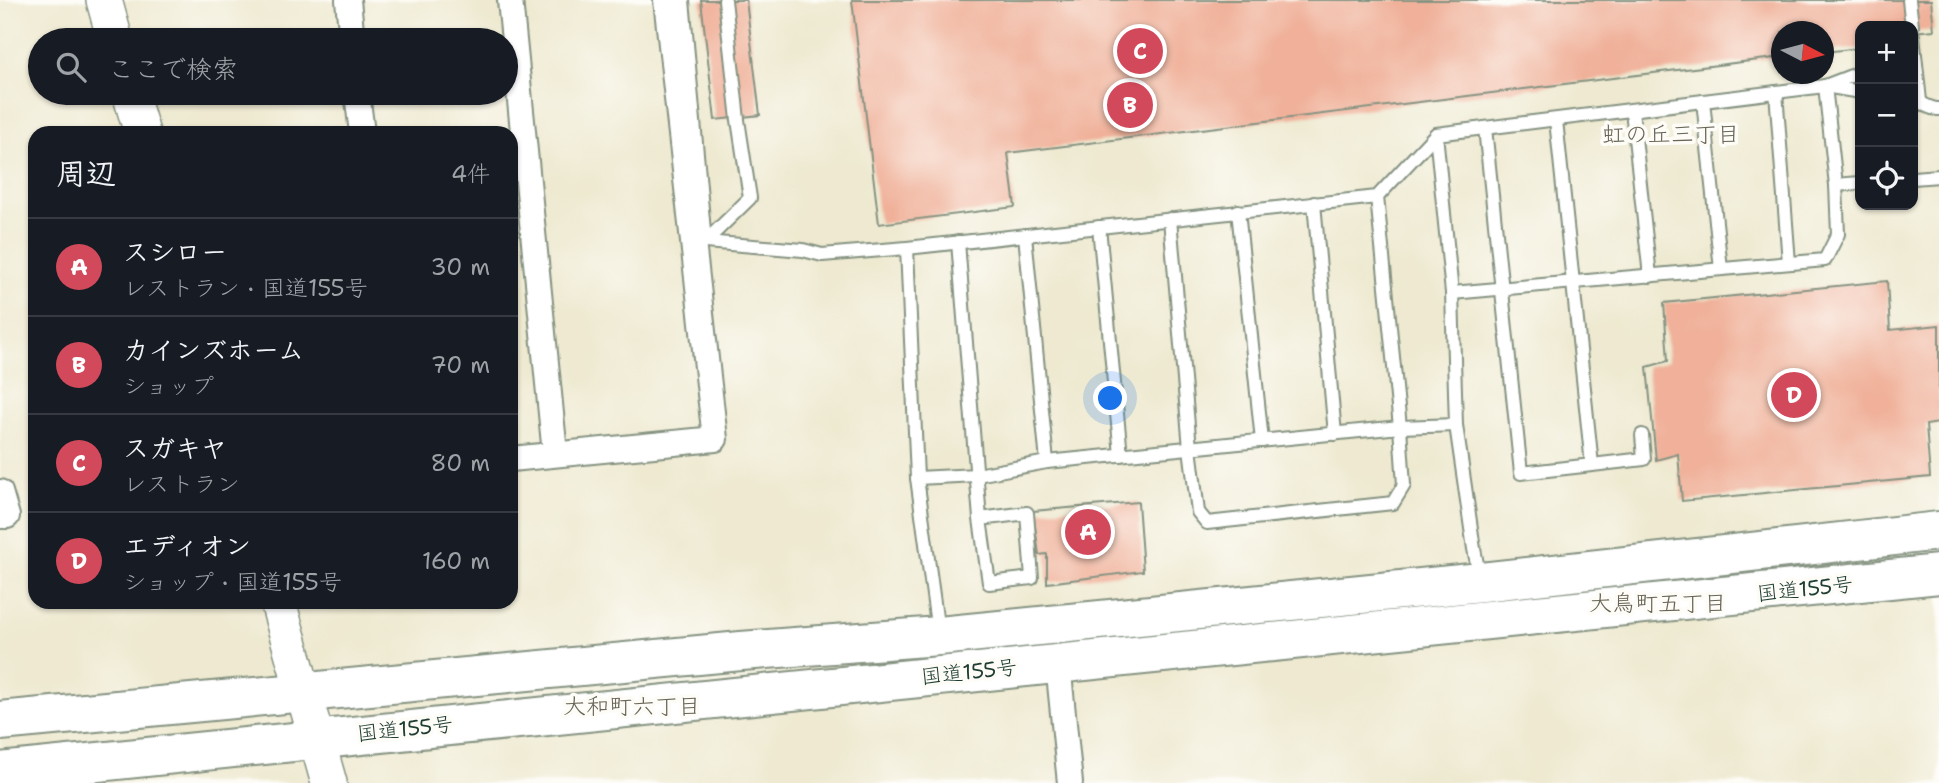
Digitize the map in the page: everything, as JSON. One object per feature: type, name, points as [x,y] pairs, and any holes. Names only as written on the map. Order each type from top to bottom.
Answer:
[{"type":"highway","name":"国道155号","points":[[0,721],[741,651],[939,636],[1481,582],[1939,531]]},
{"type":"highway","name":"国道155号","points":[[0,772],[317,738],[1680,603],[1939,574]]},
{"type":"street","points":[[104,0],[112,28]]},
{"type":"street","points":[[348,0],[351,28]]},
{"type":"street","points":[[510,0],[513,28]]},
{"type":"street","points":[[518,457],[715,439],[666,0]]},
{"type":"street","points":[[518,81],[555,454]]},
{"type":"street","points":[[134,105],[140,126]]},
{"type":"street","points":[[359,105],[361,126]]},
{"type":"street","points":[[0,492],[7,516],[0,516]]},
{"type":"street","points":[[280,609],[329,783]]},
{"type":"street","points":[[1058,664],[1070,783]]},
{"type":"lane","points":[[682,0],[705,242]]},
{"type":"lane","points":[[705,242],[750,198],[738,120],[725,0]]},
{"type":"lane","points":[[1909,0],[1911,21]]},
{"type":"lane","points":[[705,242],[803,250],[822,255],[1377,197],[1436,134],[1825,86],[1855,75]]},
{"type":"lane","points":[[1825,86],[1855,91]]},
{"type":"lane","points":[[1452,293],[1825,260],[1838,234],[1836,185],[1825,86]]},
{"type":"lane","points":[[1776,92],[1789,263]]},
{"type":"lane","points":[[1703,101],[1721,269]]},
{"type":"lane","points":[[1918,102],[1939,109]]},
{"type":"lane","points":[[1632,110],[1650,276]]},
{"type":"lane","points":[[1556,120],[1592,465]]},
{"type":"lane","points":[[1485,128],[1521,473],[1644,459],[1642,435]]},
{"type":"lane","points":[[1436,134],[1452,293],[1456,425],[1481,582]]},
{"type":"lane","points":[[1918,178],[1939,176]]},
{"type":"lane","points":[[1836,185],[1855,183]]},
{"type":"lane","points":[[1170,219],[1190,448],[1198,512],[1207,523],[1393,503],[1404,485],[1377,197]]},
{"type":"lane","points":[[1314,203],[1335,433]]},
{"type":"lane","points":[[1238,211],[1262,441]]},
{"type":"lane","points":[[1100,227],[1121,454]]},
{"type":"lane","points":[[1025,235],[1047,462]]},
{"type":"lane","points":[[958,242],[979,519],[989,583],[1032,578],[1027,513],[979,519]]},
{"type":"lane","points":[[907,248],[917,478],[939,636]]},
{"type":"lane","points":[[917,478],[977,475],[1047,462],[1121,454],[1400,427],[1456,425]]},
{"type":"building","points":[[701,0],[746,0],[760,115],[715,120]]},
{"type":"building","points":[[852,0],[1931,0],[1934,30],[1918,32],[1918,21],[1855,21],[1855,49],[1834,51],[1834,21],[1771,21],[1771,58],[1008,153],[1015,207],[879,224]]},
{"type":"building","points":[[1887,281],[1890,330],[1939,325],[1939,423],[1926,425],[1930,477],[1682,501],[1678,454],[1656,460],[1647,367],[1668,361],[1664,303]]},
{"type":"building","points":[[1138,502],[1143,571],[1047,583],[1047,554],[1039,555],[1033,511]]},
{"type":"place","name":"スガキヤ","points":[[1140,51]]},
{"type":"place","name":"カインズホーム","points":[[1130,105]]},
{"type":"place","name":"エディオン","points":[[1794,395]]},
{"type":"place","name":"スシロー","points":[[1088,532]]},
{"type":"district","name":"虹の丘三丁目","points":[[1671,134]]},
{"type":"district","name":"大鳥町五丁目","points":[[1658,603]]},
{"type":"district","name":"大和町六丁目","points":[[632,706]]}]
